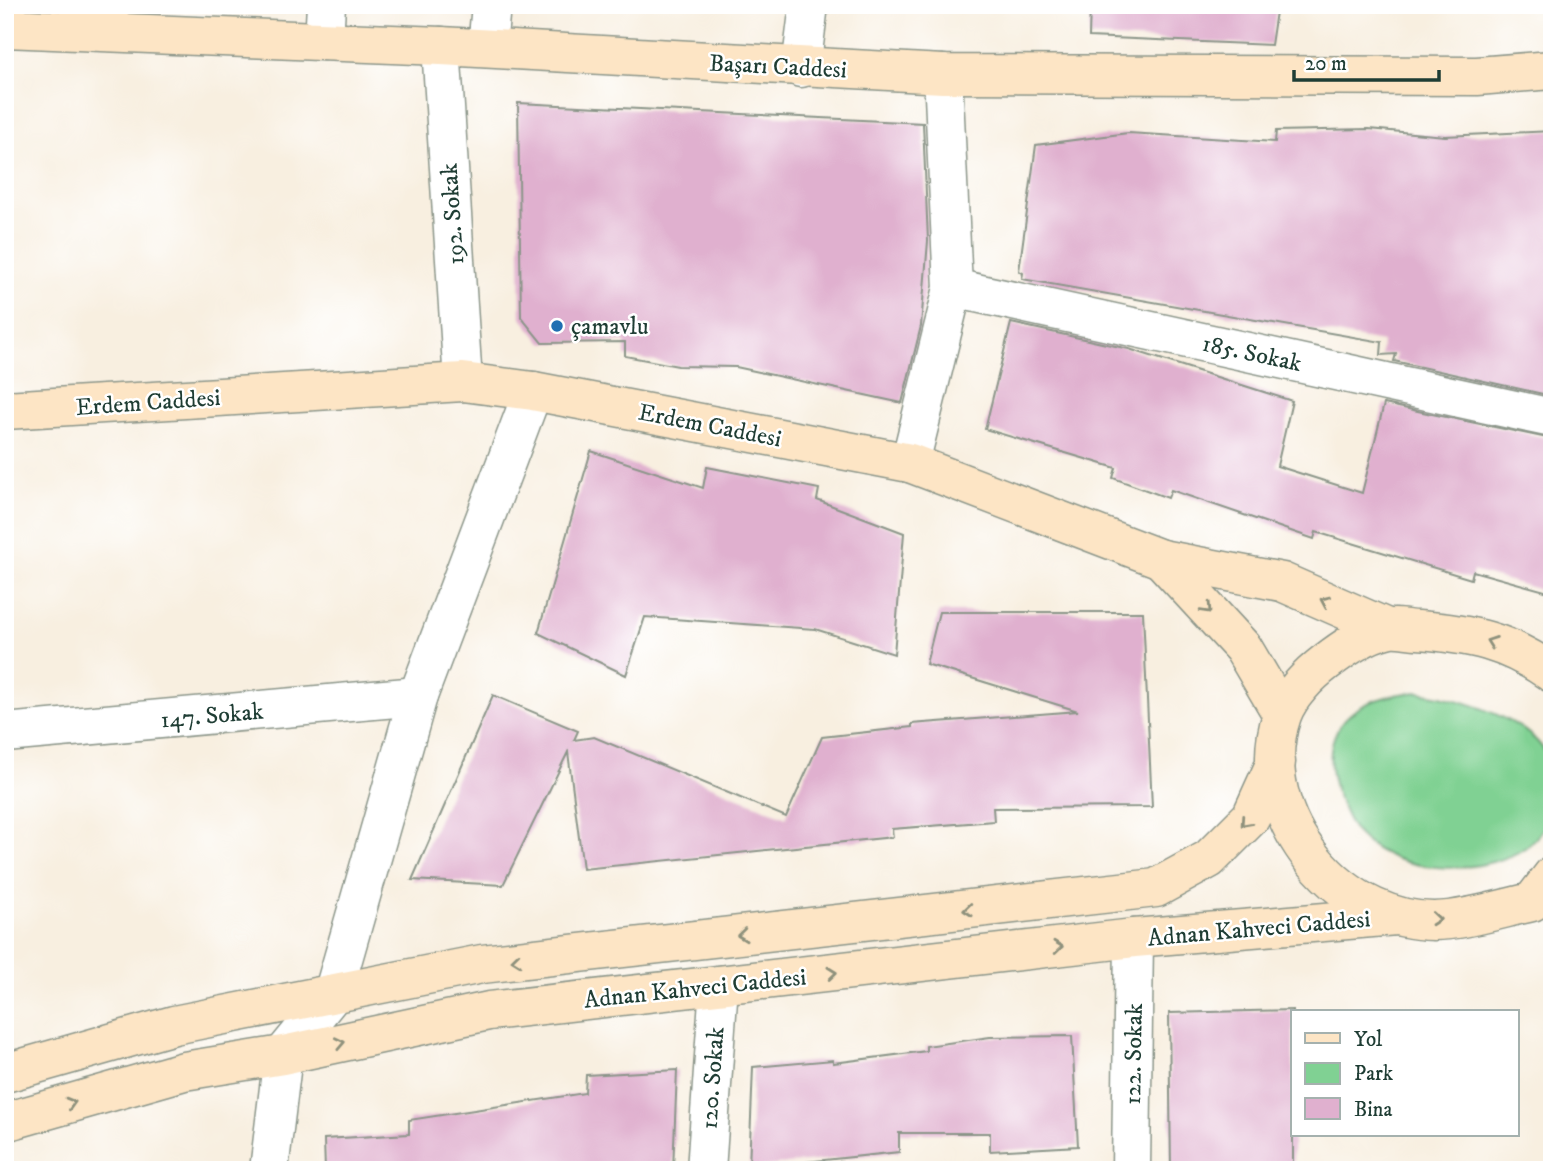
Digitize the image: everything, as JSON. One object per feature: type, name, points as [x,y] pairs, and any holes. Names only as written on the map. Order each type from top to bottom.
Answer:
[{"type":"main road","name":"Başarı Caddesi","points":[[5,28],[325,23],[441,46],[943,74],[1477,76],[1552,70]]},
{"type":"main road","name":"Erdem Caddesi","points":[[5,410],[463,382],[533,391],[909,463],[1161,559],[1282,582],[1387,628]]},
{"type":"main road","points":[[1161,559],[1243,648],[1282,714]]},
{"type":"main road","points":[[1545,893],[1447,921],[1396,916],[1348,894],[1310,859],[1285,814],[1276,762],[1282,714],[1309,675],[1344,648],[1387,628],[1470,634],[1528,656],[1552,673]]},
{"type":"main road","name":"Adnan Kahveci Caddesi","points":[[5,1073],[174,1025],[482,964],[1156,888],[1209,859],[1251,817],[1276,762]]},
{"type":"main road","name":"Adnan Kahveci Caddesi","points":[[5,1122],[184,1071],[283,1055],[489,1011],[1134,938],[1396,916]]},
{"type":"street","points":[[488,48],[491,5]]},
{"type":"street","points":[[801,68],[809,5]]},
{"type":"street","name":"192. Sokak","points":[[441,46],[463,382]]},
{"type":"street","points":[[909,463],[953,288],[943,74]]},
{"type":"street","name":"185. Sokak","points":[[953,288],[1552,418]]},
{"type":"street","points":[[269,1170],[283,1055],[333,993],[418,696],[533,391]]},
{"type":"street","name":"147. Sokak","points":[[5,733],[418,696]]},
{"type":"street","name":"122. Sokak","points":[[1131,1170],[1134,938]]},
{"type":"street","name":"120. Sokak","points":[[706,1170],[719,985]]},
{"type":"green space","points":[[1419,692],[1476,706],[1497,715],[1533,737],[1545,751],[1553,772],[1552,805],[1543,829],[1525,848],[1510,856],[1471,866],[1428,866],[1388,855],[1370,845],[1355,831],[1335,788],[1331,765],[1332,745],[1338,729],[1348,716],[1361,706],[1378,699]]},
{"type":"building","points":[[1090,5],[1277,5],[1271,45],[1089,37]]},
{"type":"building","points":[[518,103],[923,123],[928,241],[921,326],[902,403],[736,367],[678,366],[625,356],[625,342],[542,343],[521,317]]},
{"type":"building","points":[[1369,129],[1445,136],[1552,131],[1552,396],[1394,361],[1396,354],[1381,355],[1382,342],[1022,279],[1023,273],[1019,271],[1036,145],[1128,133],[1275,142],[1276,131]]},
{"type":"building","points":[[1011,323],[1129,349],[1292,401],[1277,466],[1362,493],[1384,404],[1552,439],[1552,593],[1473,571],[1471,579],[1316,532],[1314,539],[1171,490],[1168,498],[1113,478],[1116,468],[985,429]]},
{"type":"building","points":[[591,451],[703,488],[707,467],[819,489],[817,500],[904,533],[894,654],[815,629],[645,617],[626,675],[538,633]]},
{"type":"building","points":[[939,612],[1143,612],[1152,807],[993,808],[994,821],[892,829],[893,837],[583,869],[568,752],[503,885],[412,880],[493,695],[578,731],[574,740],[594,737],[786,817],[822,737],[912,727],[912,724],[1078,711],[926,664]]},
{"type":"building","points":[[1291,1010],[1293,1170],[1171,1170],[1169,1013]]},
{"type":"building","points":[[1072,1036],[1078,1146],[990,1151],[990,1133],[899,1133],[899,1152],[749,1168],[753,1067],[833,1060],[833,1063],[926,1051],[926,1046],[990,1037]]},
{"type":"building","points":[[677,1070],[673,1170],[325,1170],[324,1139],[409,1134],[409,1120],[585,1093],[586,1075]]},
{"type":"place","name":"çamavlu","points":[[557,326]]}]
